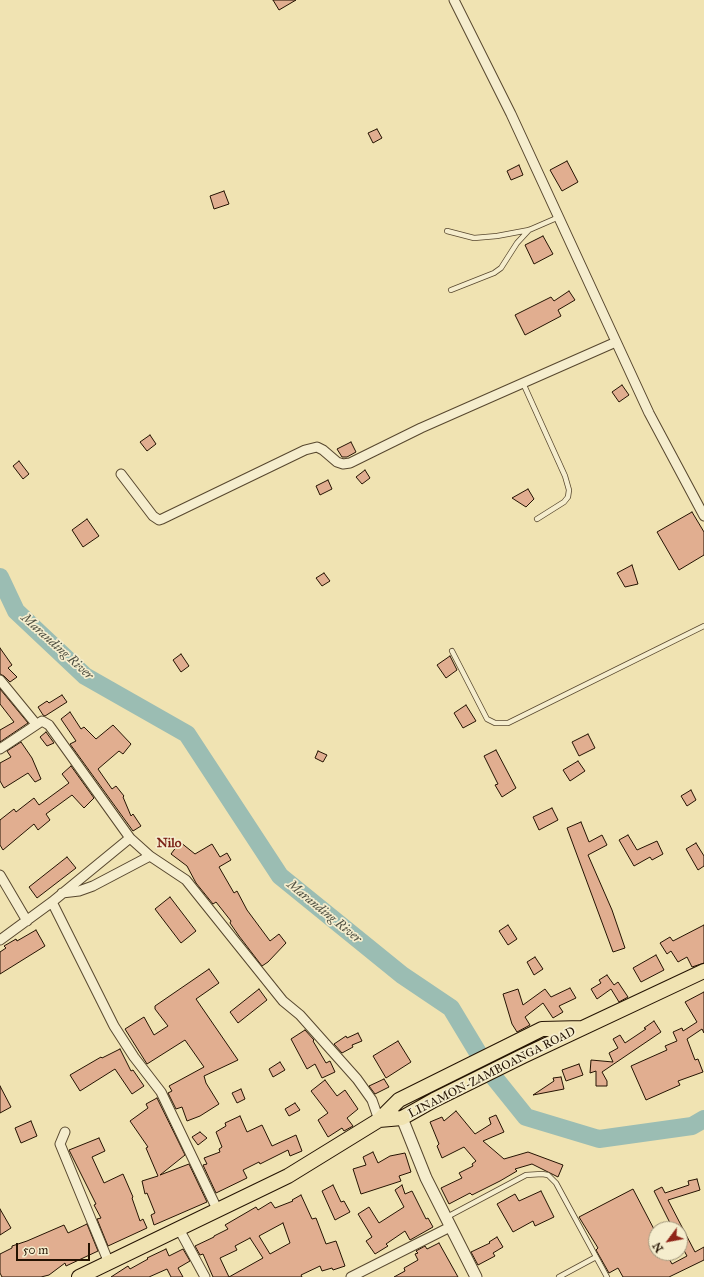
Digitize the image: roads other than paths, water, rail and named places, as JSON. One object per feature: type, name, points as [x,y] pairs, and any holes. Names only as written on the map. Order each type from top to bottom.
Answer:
[{"type":"highway","name":"LINAMON-ZAMBOANGA ROAD","points":[[379,1120],[402,1118],[434,1100],[523,1056],[704,971]]},
{"type":"highway","name":"LINAMON-ZAMBOANGA ROAD","points":[[79,1277],[288,1176],[379,1120],[399,1100],[542,1029],[582,1028]]},
{"type":"street","points":[[454,0],[487,64],[649,413],[704,516]]},
{"type":"street","points":[[121,474],[153,516],[159,520],[305,450],[317,447],[338,462],[343,464],[350,462],[381,446],[616,342]]},
{"type":"street","points":[[0,680],[36,724]]},
{"type":"street","points":[[0,749],[42,721],[49,725],[130,838],[150,856],[186,880],[283,1001],[300,1016],[357,1079],[372,1100],[379,1120]]},
{"type":"street","points":[[0,940],[52,902],[130,838]]},
{"type":"street","points":[[62,893],[79,892],[150,856]]},
{"type":"street","points":[[0,875],[27,921]]},
{"type":"street","points":[[52,902],[114,1026],[134,1057],[161,1092],[218,1211]]},
{"type":"street","points":[[402,1118],[426,1178],[476,1277]]},
{"type":"street","points":[[65,1132],[60,1144],[109,1263]]},
{"type":"street","points":[[350,1277],[448,1223]]},
{"type":"street","points":[[179,1229],[205,1277]]},
{"type":"lane","points":[[447,231],[474,238],[528,230],[559,217]]},
{"type":"lane","points":[[452,290],[494,273],[501,268],[517,243],[528,230]]},
{"type":"lane","points":[[523,383],[565,476],[569,490],[568,497],[564,502],[537,519]]},
{"type":"lane","points":[[452,652],[487,719],[495,723],[508,723],[704,626]]},
{"type":"lane","points":[[448,1223],[526,1175],[548,1175],[556,1183],[607,1277]]},
{"type":"lane","points":[[559,1277],[596,1257]]},
{"type":"waterway","name":"Maranding River","points":[[0,577],[16,611],[85,676],[187,734],[280,876],[402,975],[451,1008],[489,1071],[526,1117],[599,1139],[692,1126],[704,1119]]},
{"type":"district","name":"Nilo","points":[[169,844]]}]
